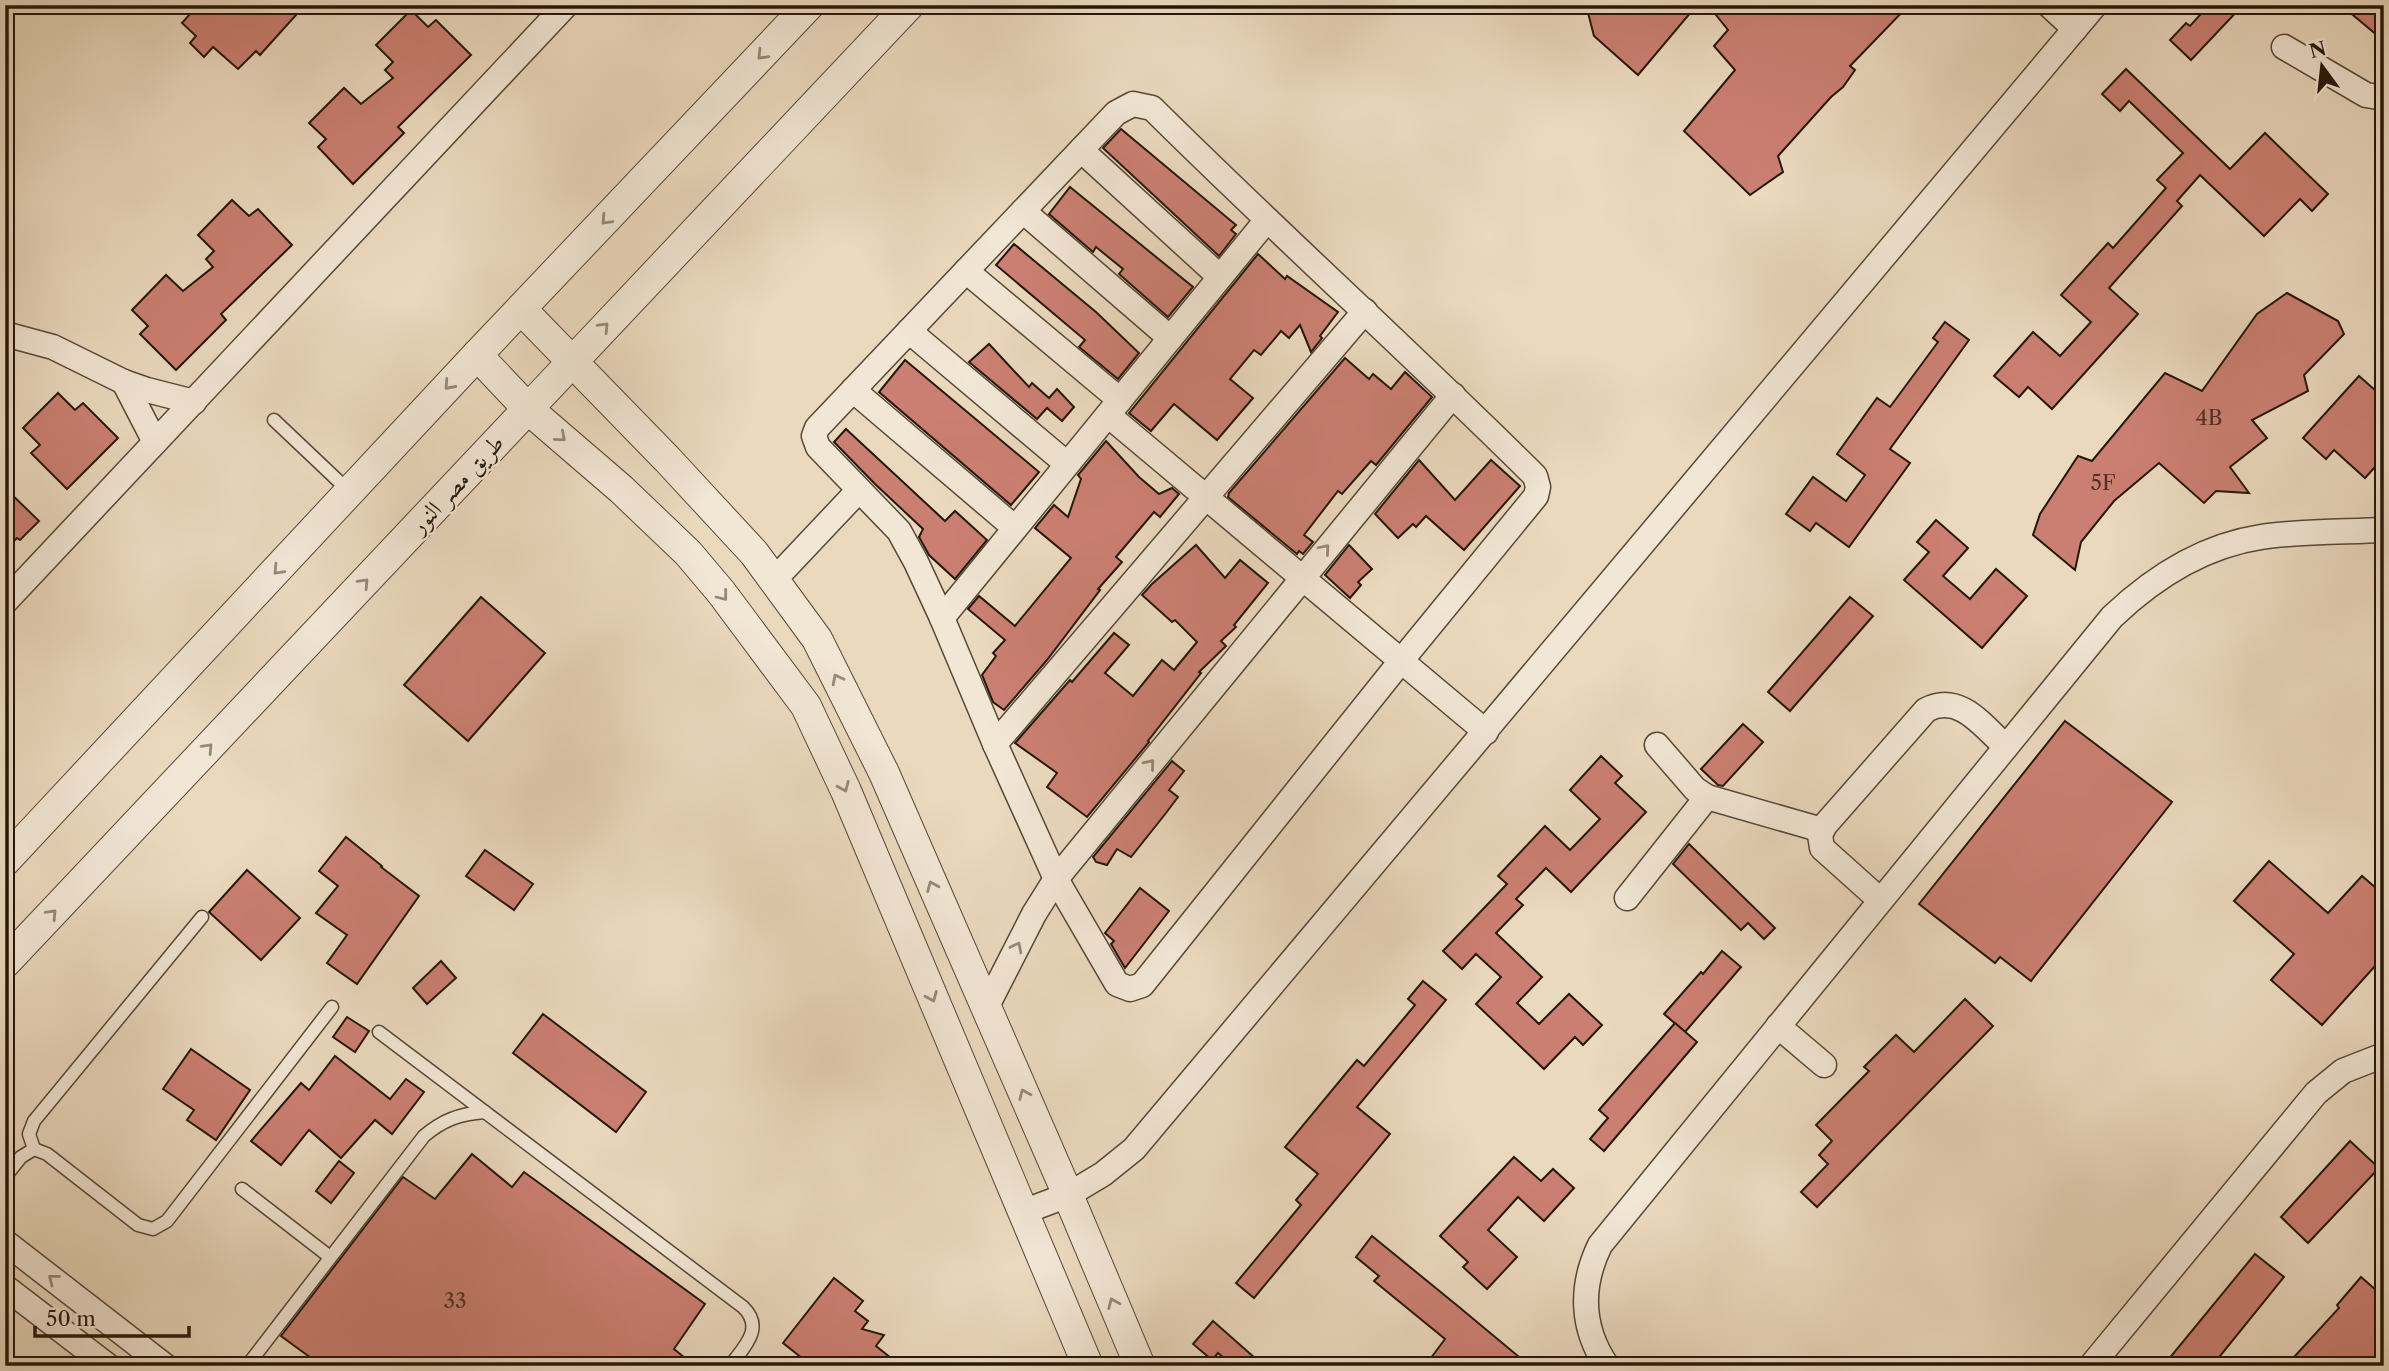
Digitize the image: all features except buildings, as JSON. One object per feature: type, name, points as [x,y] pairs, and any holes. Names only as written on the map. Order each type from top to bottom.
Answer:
[{"type":"street","points":[[5,602],[566,5]]},
{"type":"street","points":[[5,861],[477,355],[809,5]]},
{"type":"street","name":"طريق مصر النور","points":[[5,963],[909,5]]},
{"type":"street","points":[[2049,5],[2075,29]]},
{"type":"street","points":[[1023,1212],[1068,1195],[1103,1174],[1134,1149],[2095,5]]},
{"type":"street","points":[[2284,47],[2366,95],[2384,97]]},
{"type":"street","points":[[1133,104],[1152,108],[1266,220],[1453,395],[1535,477],[1538,486],[1536,496],[1142,985],[1130,989],[1117,984],[1056,879],[942,618],[899,531],[818,447],[814,436],[817,428],[1080,150],[1116,113],[1133,104]]},
{"type":"street","points":[[1080,150],[1220,277]]},
{"type":"street","points":[[1023,211],[1170,338]]},
{"type":"street","points":[[942,618],[1266,220]]},
{"type":"street","points":[[966,271],[1207,497],[1486,732]]},
{"type":"street","points":[[522,310],[754,553],[817,639],[872,749],[1140,1366]]},
{"type":"street","points":[[995,744],[1364,311]]},
{"type":"street","points":[[909,331],[1068,464]]},
{"type":"street","points":[[5,334],[53,346],[124,382],[194,402]]},
{"type":"street","points":[[477,355],[528,409],[621,489],[688,553],[721,592],[806,706],[846,791],[1088,1366]]},
{"type":"street","points":[[124,382],[155,442]]},
{"type":"street","points":[[853,390],[1015,528]]},
{"type":"street","points":[[986,1008],[1034,914],[1056,879],[1453,395]]},
{"type":"street","points":[[774,580],[859,490]]},
{"type":"street","points":[[1607,1366],[1596,1350],[1586,1316],[1588,1272],[1600,1245],[2112,617],[2135,594],[2173,568],[2216,548],[2261,537],[2384,530]]},
{"type":"street","points":[[1880,900],[1822,848],[1819,840],[1822,830],[1926,710],[1934,706],[1953,705],[1962,708],[2006,747]]},
{"type":"street","points":[[1657,745],[1695,789],[1707,797],[1822,830]]},
{"type":"street","points":[[1627,898],[1707,797]]},
{"type":"street","points":[[1778,1026],[1824,1065]]},
{"type":"street","points":[[2091,1366],[2316,1093],[2343,1070],[2384,1055]]},
{"type":"street","points":[[5,1242],[165,1366]]},
{"type":"street","points":[[5,1287],[108,1366]]},
{"type":"lane","points":[[274,420],[351,492]]},
{"type":"lane","points":[[34,1149],[29,1134],[34,1121],[202,917]]},
{"type":"lane","points":[[34,1149],[47,1154],[138,1224],[153,1228],[167,1221],[332,1007]]},
{"type":"lane","points":[[379,1032],[749,1313],[753,1321],[751,1338],[730,1366]]},
{"type":"lane","points":[[247,1366],[424,1136],[441,1122],[462,1114],[485,1112]]},
{"type":"lane","points":[[5,1177],[21,1157],[34,1149]]},
{"type":"lane","points":[[242,1189],[330,1257]]}]
